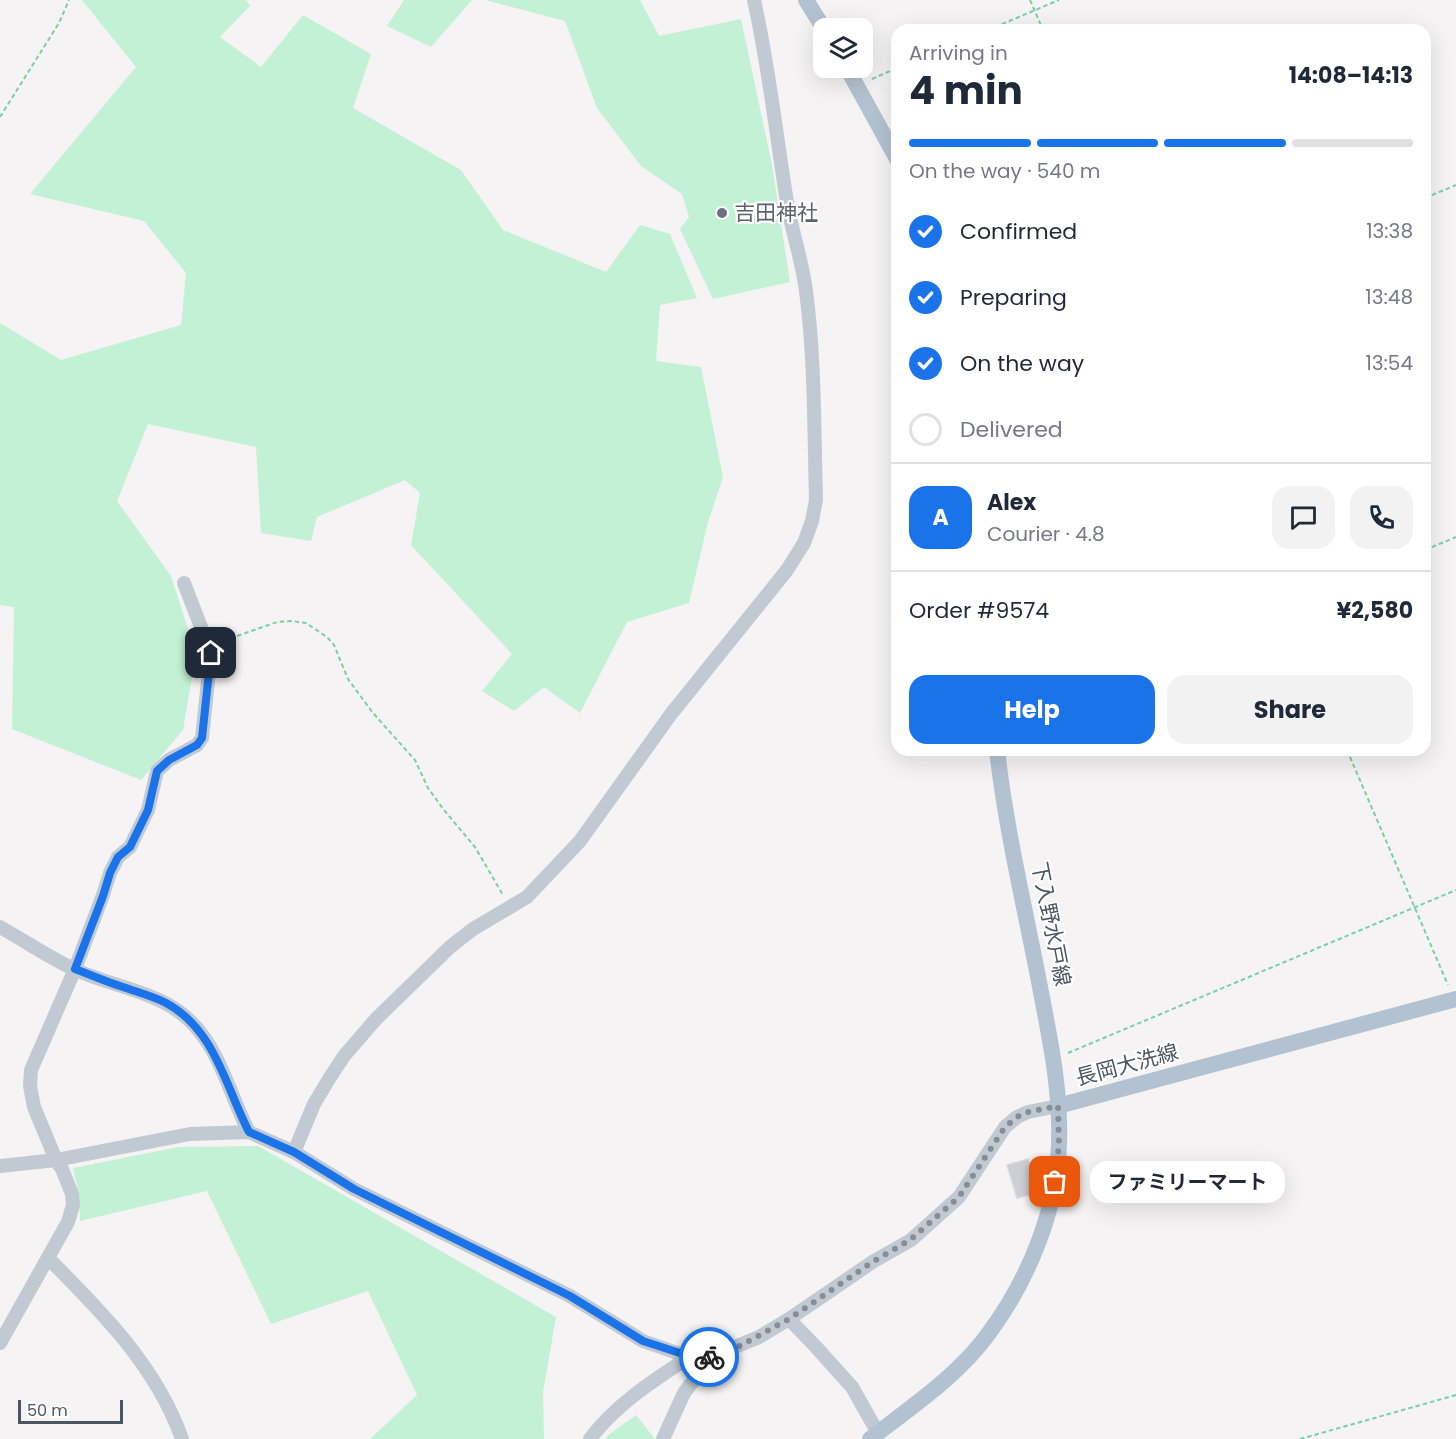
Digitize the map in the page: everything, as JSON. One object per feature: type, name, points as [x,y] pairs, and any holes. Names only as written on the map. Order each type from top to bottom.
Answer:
[{"type":"main road","points":[[806,0],[817,18]]},
{"type":"main road","points":[[853,78],[891,148]]},
{"type":"main road","name":"下入野水戸線","points":[[998,756],[1005,810],[1054,1059],[1058,1106]]},
{"type":"main road","name":"長岡大洗線","points":[[874,1436],[943,1381],[964,1361],[988,1335],[1018,1287],[1036,1248],[1055,1182],[1059,1144],[1058,1106],[1456,999]]},
{"type":"street","points":[[294,1152],[314,1104],[344,1056],[396,999],[450,947],[473,929],[527,897],[580,841],[671,714],[787,570],[804,543],[816,500],[811,340],[801,256],[787,205],[765,50],[754,0]]},
{"type":"street","points":[[0,1342],[68,1222],[73,1205],[68,1180],[56,1160],[34,1107],[30,1086],[31,1070],[75,969],[110,873],[118,857],[130,847],[148,810],[157,771],[169,760],[197,745],[202,738],[211,653],[184,583]]},
{"type":"street","points":[[0,927],[75,969],[152,997],[182,1013],[208,1044],[249,1132]]},
{"type":"street","points":[[0,1166],[56,1160],[190,1134],[249,1132],[294,1152],[354,1189],[570,1296],[643,1341],[689,1356],[711,1357],[759,1337],[910,1240],[959,1197],[1005,1127],[1017,1117],[1028,1112],[1058,1106]]},
{"type":"street","points":[[48,1258],[93,1304],[130,1348],[157,1387],[182,1439]]},
{"type":"street","points":[[789,1319],[852,1387],[874,1436]]},
{"type":"street","points":[[590,1439],[600,1426],[645,1387],[689,1356]]},
{"type":"street","points":[[663,1439],[684,1393],[711,1357]]},
{"type":"path","points":[[0,117],[59,22],[69,0]]},
{"type":"path","points":[[1030,0],[1041,24]]},
{"type":"path","points":[[1002,24],[1059,0]]},
{"type":"path","points":[[858,85],[891,71]]},
{"type":"path","points":[[1431,195],[1456,185]]},
{"type":"path","points":[[1431,547],[1456,537]]},
{"type":"path","points":[[209,646],[277,622],[306,623],[327,637],[348,679],[373,713],[415,760],[428,788],[475,847],[510,907]]},
{"type":"path","points":[[1350,756],[1413,908],[1456,999]]},
{"type":"path","points":[[1054,1059],[1456,890]]},
{"type":"path","points":[[1300,1439],[1456,1395]]},
{"type":"green space","points":[[82,0],[246,0],[250,6],[220,37],[261,67],[303,15],[371,54],[353,108],[461,170],[503,230],[606,272],[640,225],[670,234],[697,298],[660,305],[656,361],[701,367],[723,477],[708,522],[689,603],[627,622],[580,713],[544,687],[514,711],[482,691],[512,654],[411,545],[420,493],[405,480],[317,517],[311,541],[261,533],[256,447],[148,424],[117,501],[171,576],[196,654],[183,730],[141,780],[12,729],[14,607],[0,605],[0,323],[61,360],[181,325],[186,273],[144,221],[30,194],[136,67]]},
{"type":"green space","points":[[404,0],[472,0],[431,47],[387,26]]},
{"type":"green space","points":[[485,0],[640,0],[659,36],[741,19],[772,165],[790,282],[713,299],[680,229],[689,217],[682,194],[641,166],[597,108],[565,21]]},
{"type":"green space","points":[[258,1146],[556,1317],[543,1392],[544,1439],[370,1439],[417,1395],[368,1291],[271,1324],[207,1191],[80,1221],[79,1194],[73,1168],[178,1147]]},
{"type":"green space","points":[[636,1415],[655,1439],[606,1439],[607,1436]]},
{"type":"building","points":[[1028,1159],[1038,1192],[1017,1198],[1007,1165]]},
{"type":"way so far","points":[[709,1357],[759,1337],[910,1240],[959,1197],[1005,1127],[1017,1117],[1028,1112],[1058,1106],[1059,1144],[1055,1182]]},
{"type":"place","name":"吉田神社","points":[[722,213]]},
{"type":"place","name":"ファミリーマート","points":[[1055,1182]]},
{"type":"route","points":[[211,653],[202,738],[197,745],[169,760],[157,771],[148,810],[130,847],[118,857],[110,873],[75,969],[152,997],[182,1013],[208,1044],[249,1132],[294,1152],[354,1189],[393,1209],[570,1296],[643,1341],[689,1356],[709,1357]]}]
